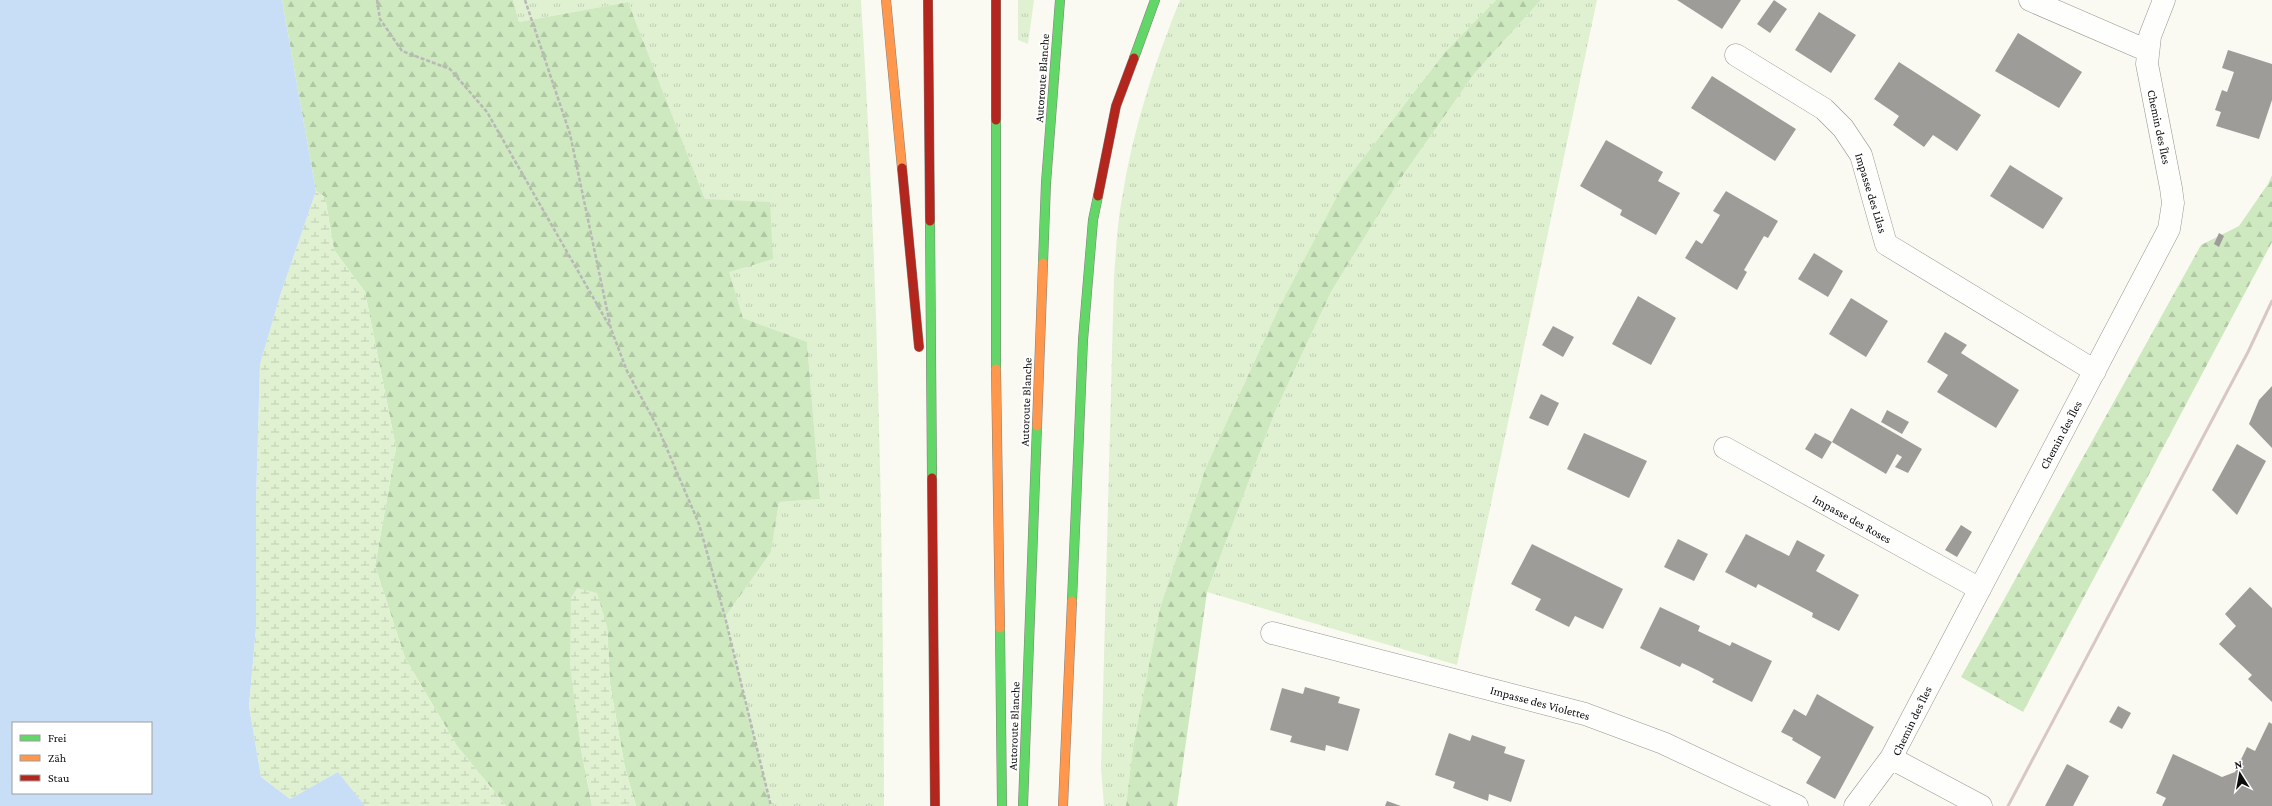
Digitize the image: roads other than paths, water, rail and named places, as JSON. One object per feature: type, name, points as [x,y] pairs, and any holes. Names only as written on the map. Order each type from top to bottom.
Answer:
[{"type":"highway","points":[[886,0],[934,494]]},
{"type":"highway","points":[[928,0],[934,494],[935,806]]},
{"type":"highway","points":[[996,0],[995,277],[1002,806]]},
{"type":"highway","name":"Autoroute Blanche","points":[[1023,806],[1046,183],[1060,0]]},
{"type":"highway","points":[[1062,806],[1083,340],[1093,220],[1116,106],[1155,0]]},
{"type":"street","points":[[2030,0],[2148,51]]},
{"type":"street","name":"Chemin des Îles","points":[[1981,806],[1891,758],[2164,241],[2172,218],[2172,188],[2149,81],[2147,64],[2150,36],[2164,0]]},
{"type":"street","name":"Impasse des Lilas","points":[[1736,55],[1824,109],[1843,128],[1861,155],[1886,244],[2095,371]]},
{"type":"street","name":"Impasse des Roses","points":[[1725,448],[1980,590]]},
{"type":"street","name":"Impasse des Violettes","points":[[1272,633],[1585,714],[1663,743],[1797,806]]},
{"type":"street","points":[[1855,806],[1891,758]]},
{"type":"water","points":[[0,0],[282,0],[316,191],[280,296],[260,364],[256,501],[256,627],[249,706],[261,777],[290,799],[338,772],[365,806],[0,806]]},
{"type":"railway","points":[[2008,806],[2248,352],[2272,301]]}]
